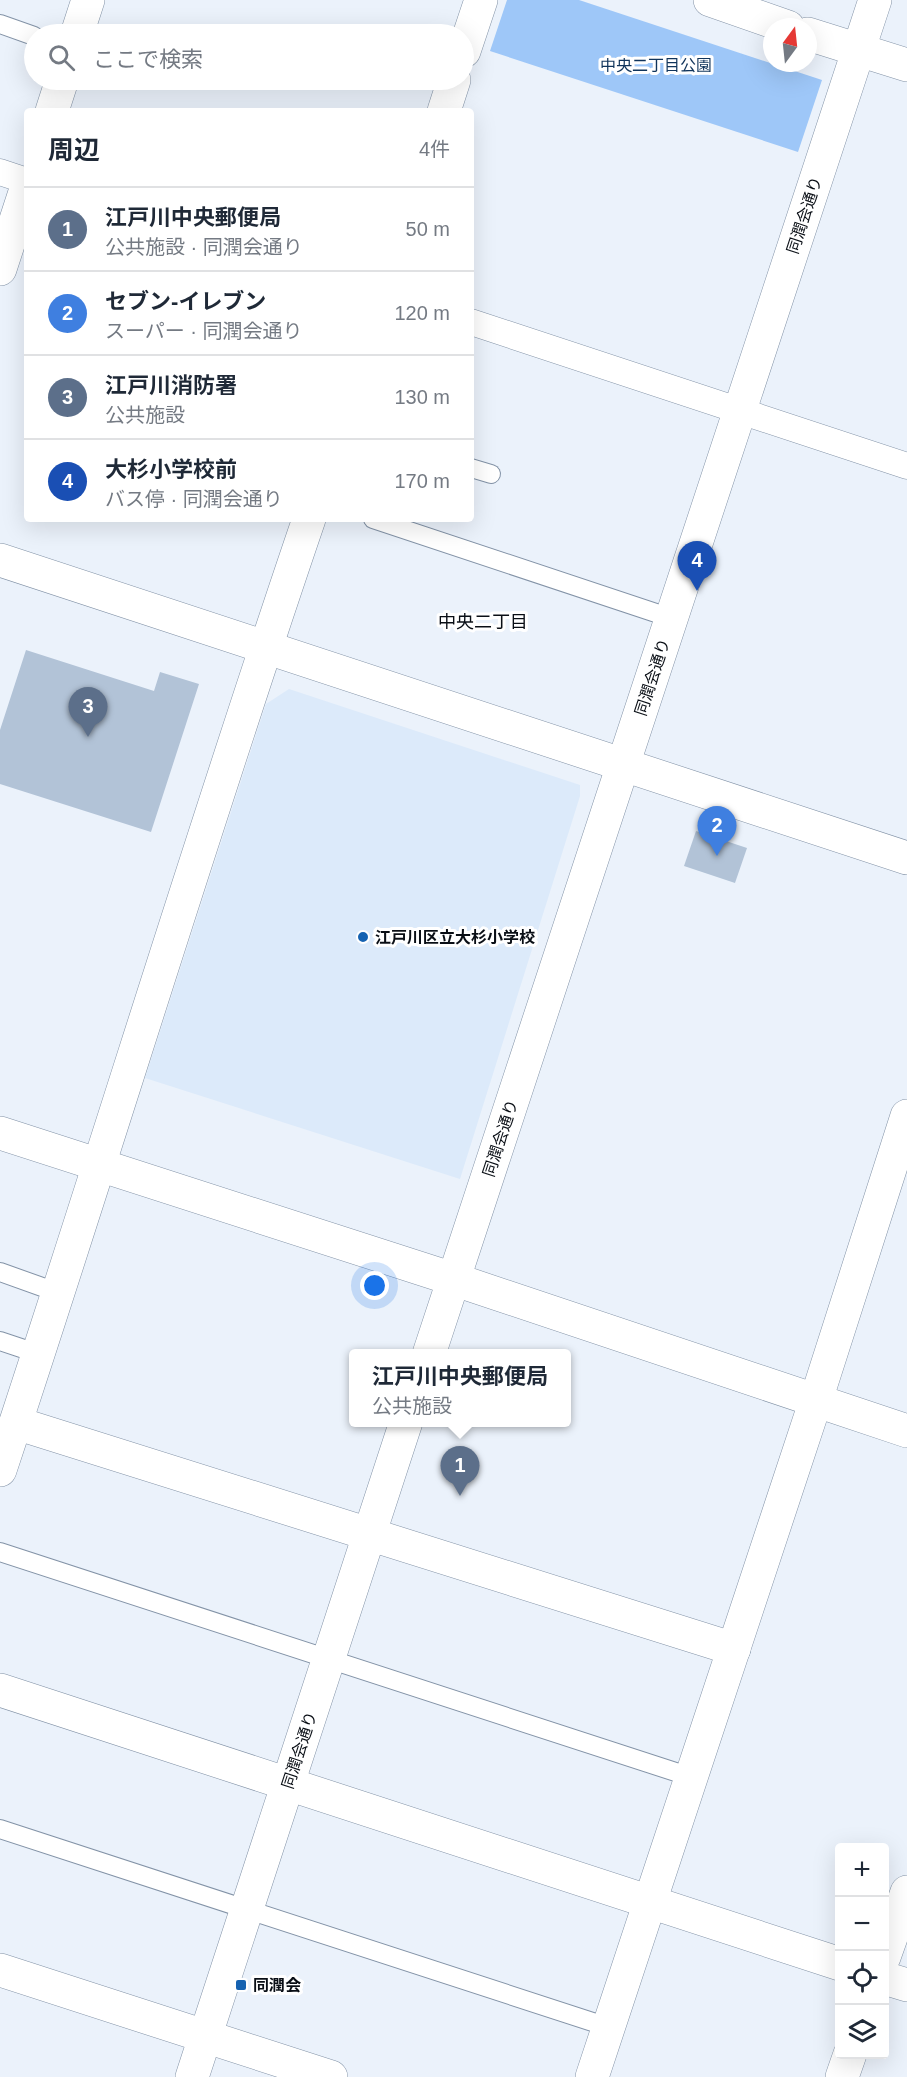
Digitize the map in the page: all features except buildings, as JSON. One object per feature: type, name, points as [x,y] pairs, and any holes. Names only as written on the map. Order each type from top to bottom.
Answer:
[{"type":"street","points":[[80,24],[88,0]]},
{"type":"street","points":[[472,24],[480,0]]},
{"type":"street","points":[[710,0],[763,18]]},
{"type":"street","name":"同潤会通り","points":[[430,1349],[875,0]]},
{"type":"street","points":[[817,37],[907,65]]},
{"type":"street","points":[[53,108],[59,90]]},
{"type":"street","points":[[445,108],[451,90]]},
{"type":"street","points":[[0,172],[24,180]]},
{"type":"street","points":[[0,269],[24,195]]},
{"type":"street","points":[[474,323],[907,466]]},
{"type":"street","points":[[0,1470],[101,1166],[264,647],[308,522]]},
{"type":"street","points":[[0,560],[907,858]]},
{"type":"street","points":[[592,2077],[816,1400],[907,1116]]},
{"type":"street","points":[[0,1133],[453,1279],[907,1431]]},
{"type":"street","points":[[16,1424],[734,1649]]},
{"type":"street","name":"同潤会通り","points":[[192,2077],[404,1427]]},
{"type":"street","points":[[0,1690],[835,1962]]},
{"type":"street","points":[[887,1951],[907,1892]]},
{"type":"street","points":[[0,1970],[331,2077]]},
{"type":"street","points":[[889,1979],[907,1985]]},
{"type":"street","points":[[842,2077],[849,2059]]},
{"type":"lane","points":[[0,24],[24,32]]},
{"type":"lane","points":[[474,469],[491,474]]},
{"type":"lane","points":[[382,522],[671,618]]},
{"type":"lane","points":[[0,1272],[59,1293]]},
{"type":"lane","points":[[0,1341],[39,1354]]},
{"type":"lane","points":[[0,1552],[692,1777]]},
{"type":"lane","points":[[0,1829],[608,2027]]},
{"type":"shaded area","name":"江戸川区立大杉小学校","points":[[289,689],[580,785],[580,796],[460,1179],[145,1078],[266,704]]},
{"type":"green space","name":"中央二丁目公園","points":[[507,0],[579,0],[763,61],[763,72],[798,72],[822,80],[798,152],[490,51]]},
{"type":"place","name":"大杉小学校前","points":[[697,591]]},
{"type":"place","name":"江戸川消防署","points":[[88,737]]},
{"type":"place","name":"セブン-イレブン","points":[[717,856]]},
{"type":"place","name":"江戸川区立大杉小学校","points":[[363,937]]},
{"type":"place","name":"江戸川中央郵便局","points":[[460,1496]]},
{"type":"place","name":"同潤会","points":[[241,1985]]},
{"type":"district","name":"中央二丁目","points":[[483,622]]}]
